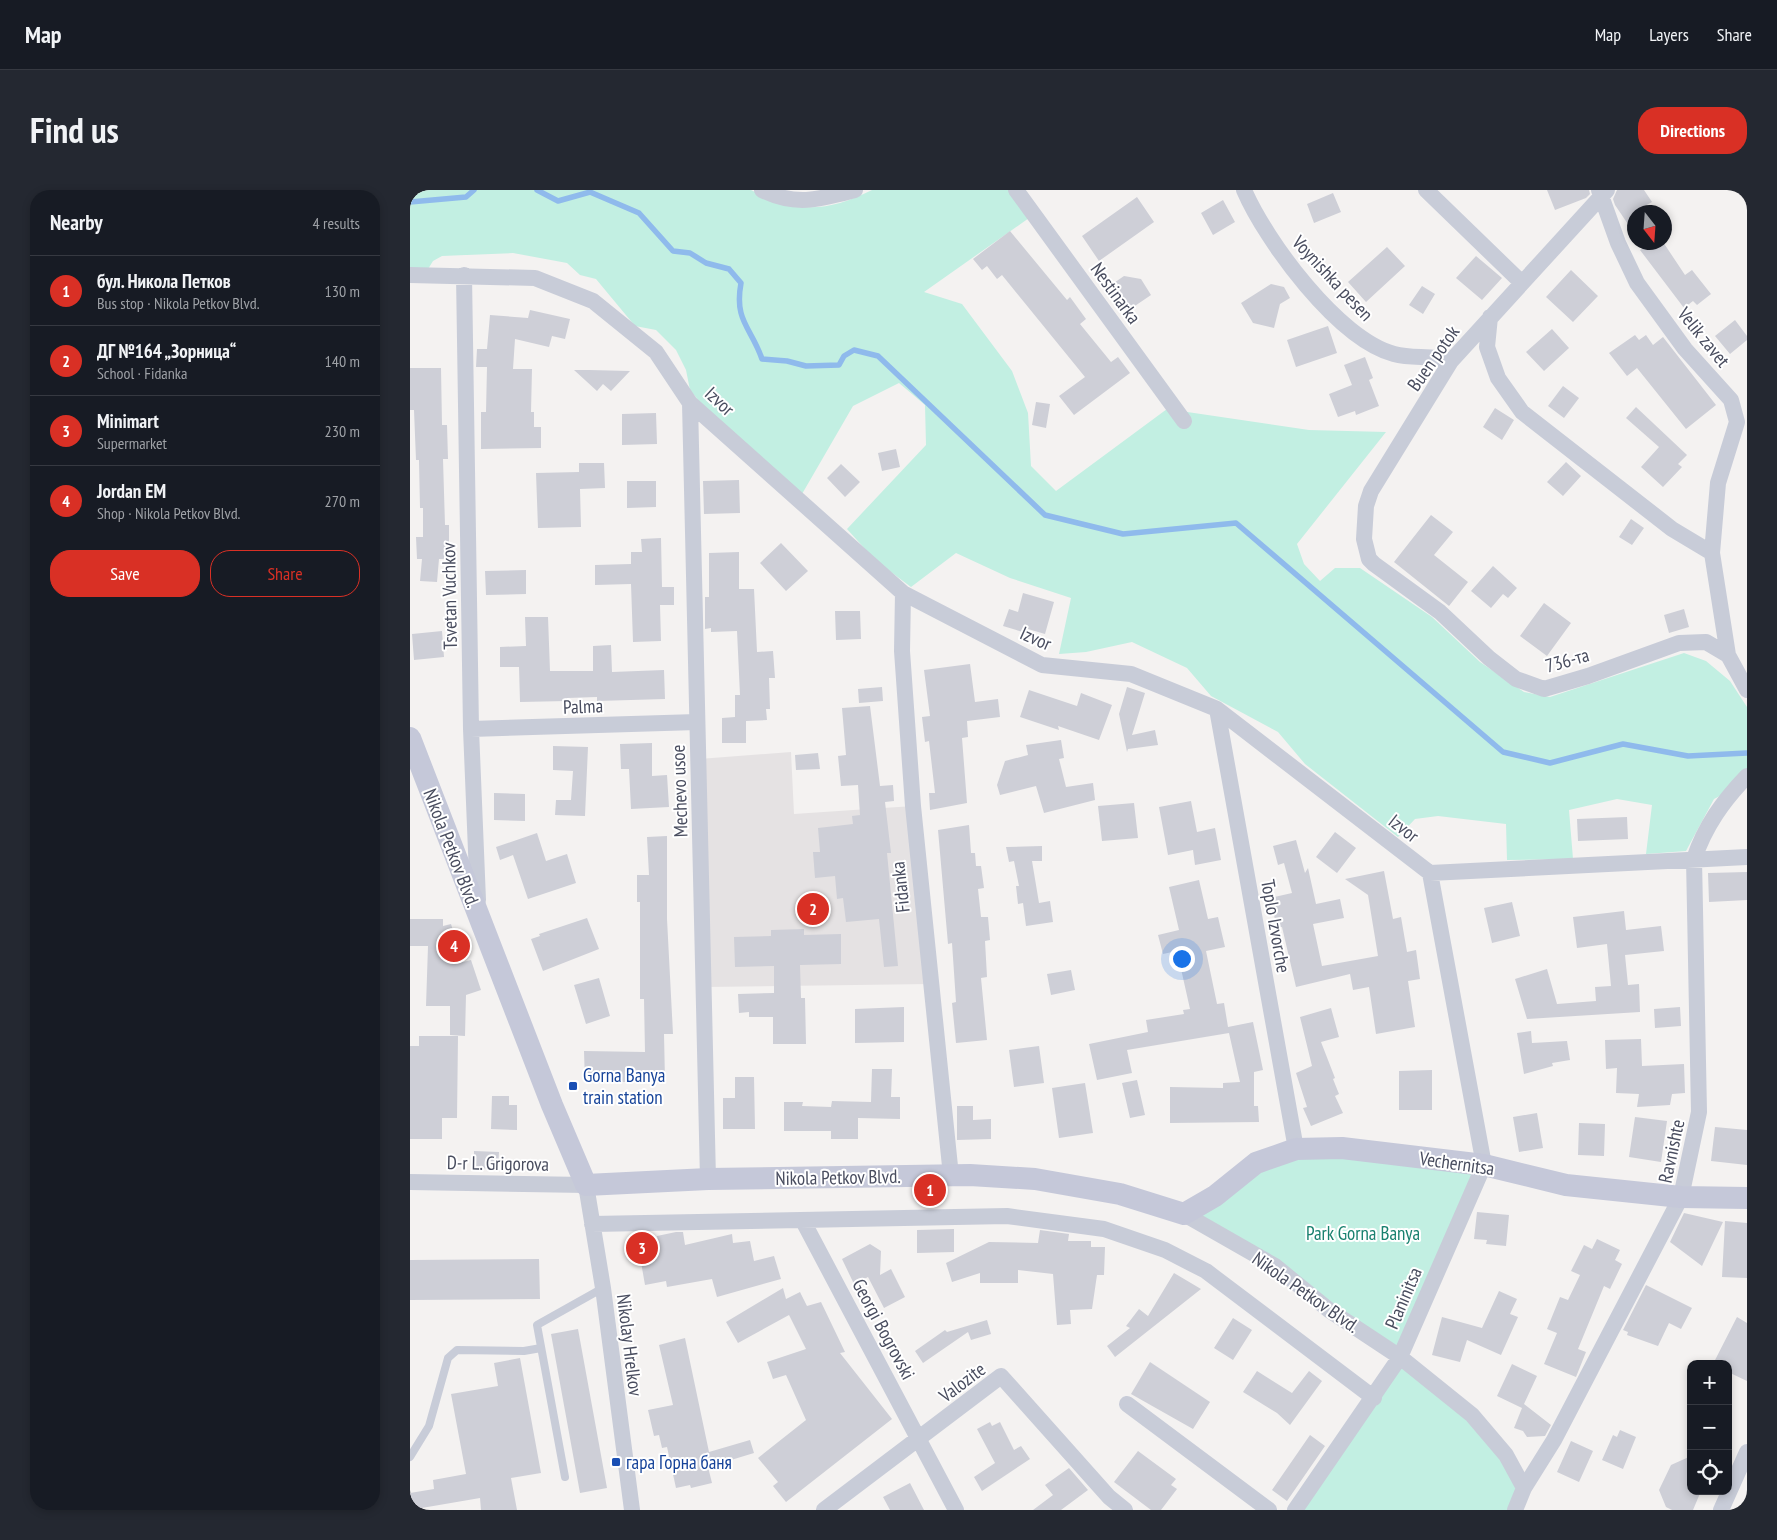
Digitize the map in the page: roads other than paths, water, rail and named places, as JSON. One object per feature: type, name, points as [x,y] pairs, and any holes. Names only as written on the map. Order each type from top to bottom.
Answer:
[{"type":"street","points":[[762,190],[777,198],[812,201],[855,190]]},
{"type":"street","name":"Nestinarka","points":[[1016,190],[1184,420]]},
{"type":"street","name":"Voynishka pesen","points":[[1244,190],[1254,211],[1282,255],[1331,310],[1359,336],[1375,346],[1394,354],[1412,357],[1434,356],[1451,361]]},
{"type":"street","points":[[1426,190],[1522,283]]},
{"type":"street","name":"Buen potok","points":[[1368,554],[1364,519],[1371,492],[1451,361],[1603,192]]},
{"type":"street","name":"Velik zavet","points":[[1603,192],[1618,242],[1637,283],[1685,349],[1731,400],[1737,422],[1718,483],[1712,553],[1728,655],[1747,690]]},
{"type":"street","name":"Izvor","points":[[410,275],[535,278],[592,301],[656,352],[690,403],[903,593],[1042,665],[1131,674],[1217,709],[1430,873]]},
{"type":"street","name":"Tsvetan Vuchkov","points":[[464,275],[471,729],[478,916]]},
{"type":"street","points":[[1490,317],[1487,347],[1498,378],[1522,412],[1672,530],[1712,553]]},
{"type":"street","name":"Mechevo usoe","points":[[690,403],[708,1179]]},
{"type":"street","name":"736-та","points":[[1368,554],[1374,564],[1440,612],[1489,658],[1516,679],[1544,689],[1588,676],[1679,643],[1706,642],[1728,655]]},
{"type":"street","name":"Fidanka","points":[[903,593],[902,651],[912,806],[951,1176]]},
{"type":"street","name":"Toplo Izvorche","points":[[1217,709],[1296,1149]]},
{"type":"street","name":"Palma","points":[[471,729],[697,722]]},
{"type":"street","name":"Nikola Petkov Blvd.","points":[[410,738],[552,1105],[586,1185],[708,1179],[951,1176],[1035,1179],[1120,1194],[1184,1214],[1275,1266],[1329,1310],[1400,1357],[1472,1415],[1506,1455],[1524,1488]]},
{"type":"street","name":"Ravnishte","points":[[1515,1510],[1524,1488],[1554,1440],[1681,1197],[1699,1112],[1694,859],[1702,835],[1714,814],[1747,776]]},
{"type":"street","points":[[1484,1165],[1430,873],[1747,857]]},
{"type":"street","name":"Vechernitsa","points":[[1184,1214],[1214,1196],[1256,1163],[1296,1149],[1342,1148],[1484,1165],[1566,1185],[1681,1197],[1747,1198]]},
{"type":"street","name":"Planinitsa","points":[[1295,1510],[1374,1398],[1400,1357],[1484,1165]]},
{"type":"street","name":"D-r L. Grigorova","points":[[410,1182],[586,1185]]},
{"type":"street","name":"Nikolay Hrelkov","points":[[586,1185],[632,1510]]},
{"type":"street","points":[[592,1224],[1007,1216],[1104,1229],[1166,1250],[1206,1272],[1374,1398]]},
{"type":"street","name":"Georgi Bogrovski","points":[[803,1221],[956,1510]]},
{"type":"street","name":"Valozite","points":[[824,1510],[1001,1376],[1108,1497],[1125,1510]]},
{"type":"street","points":[[1127,1404],[1269,1510]]},
{"type":"street","points":[[1721,1510],[1747,1452]]},
{"type":"lane","points":[[565,1477],[537,1325],[602,1288]]},
{"type":"lane","points":[[410,1456],[429,1426],[448,1358],[457,1350],[524,1351],[541,1348]]},
{"type":"waterway","points":[[410,202],[466,197],[474,190]]},
{"type":"waterway","points":[[537,190],[558,201],[590,192],[639,213],[673,251],[690,253],[706,263],[729,269],[741,283],[739,296],[742,315],[762,359],[787,361],[806,366],[839,365],[844,356],[854,350],[878,356],[1045,515],[1123,534],[1236,523],[1503,752],[1550,763],[1623,744],[1688,756],[1747,753]]},
{"type":"place","name":"ДГ №164 „Зорница“","points":[[813,909]]},
{"type":"place","name":"Jordan EM","points":[[454,946]]},
{"type":"place","name":"Gorna Banya train station","points":[[573,1086]]},
{"type":"place","name":"бул. Никола Петков","points":[[930,1190]]},
{"type":"place","name":"Minimart","points":[[642,1248]]},
{"type":"place","name":"гара Горна баня","points":[[616,1462]]},
{"type":"park label","name":"Park Gorna Banya","points":[[1363,1233]]}]
